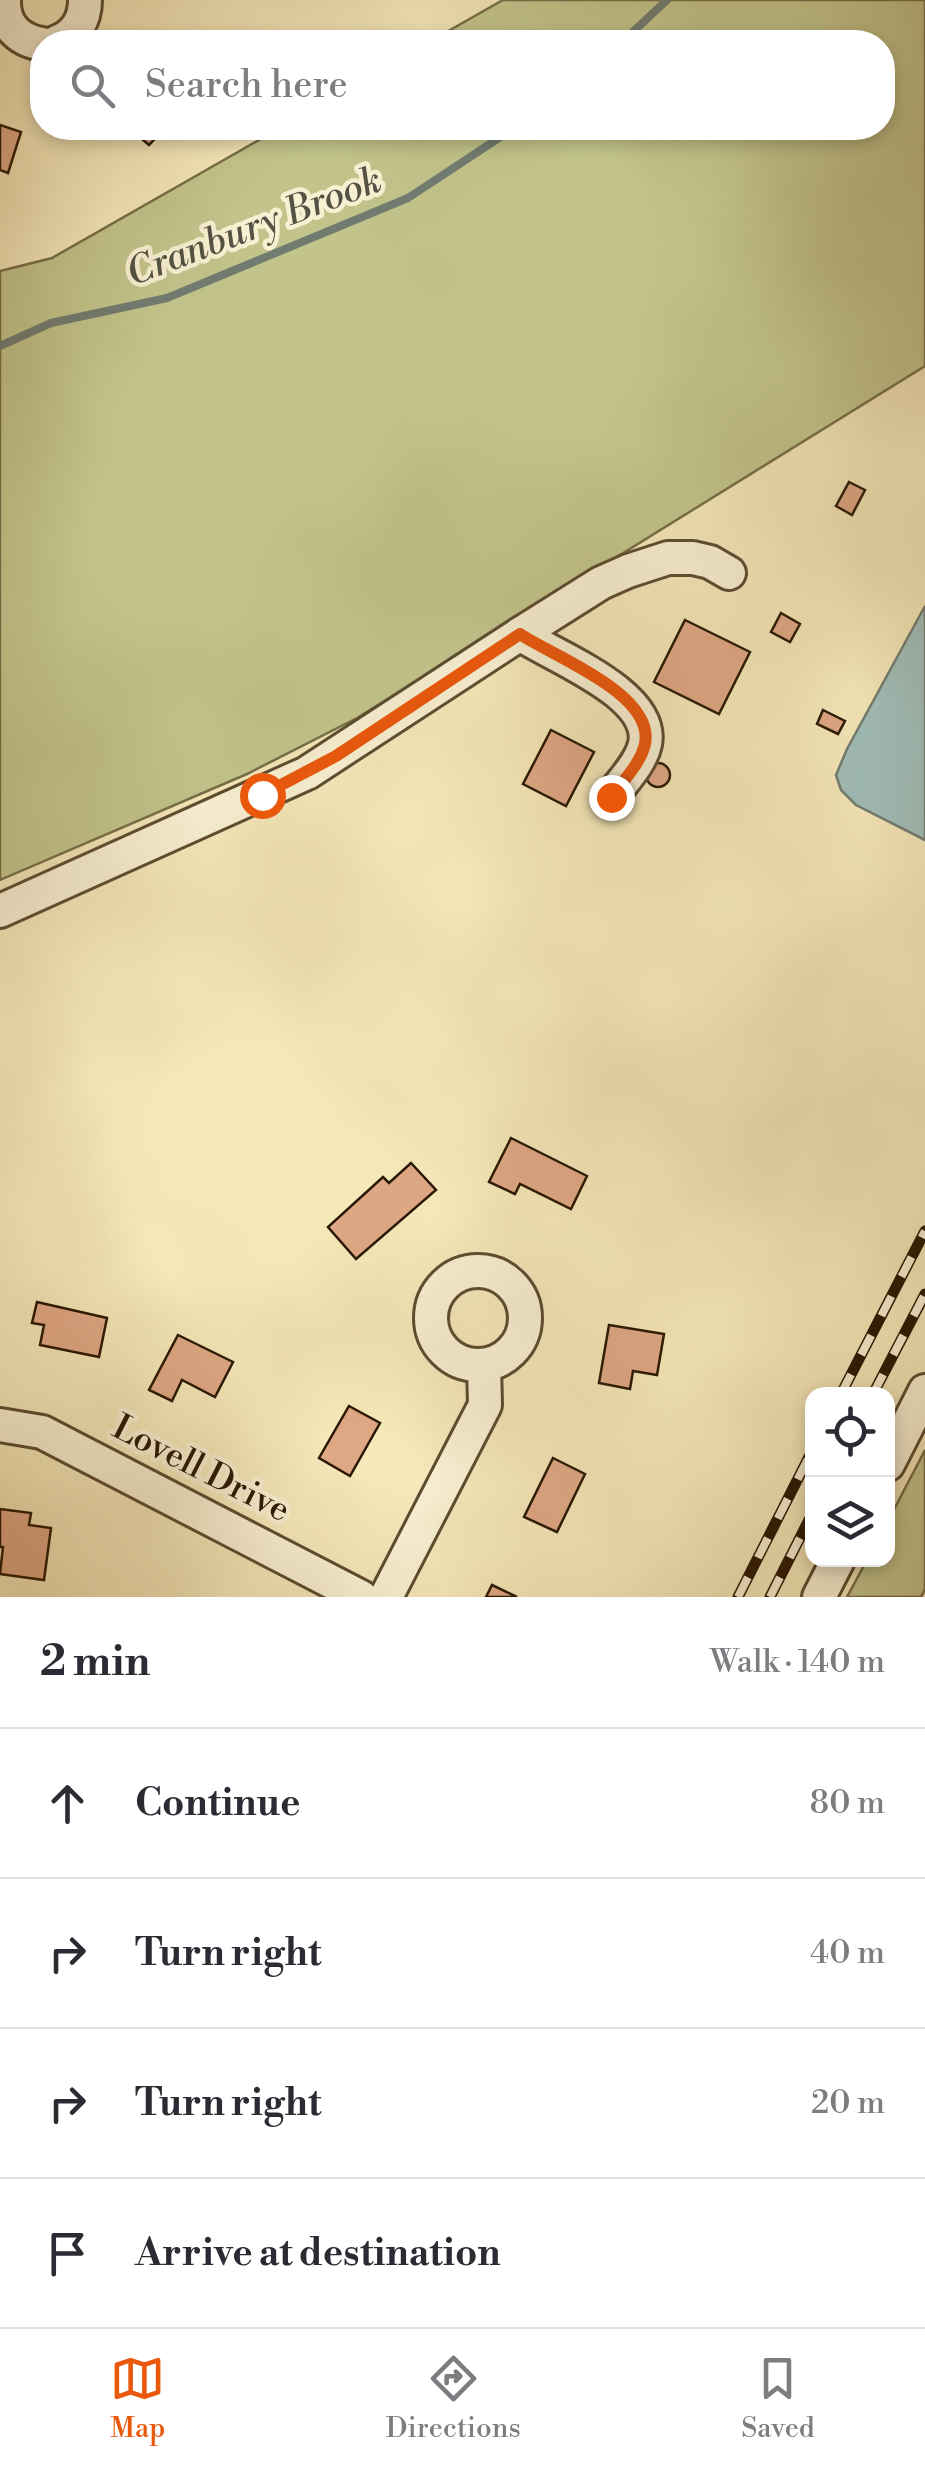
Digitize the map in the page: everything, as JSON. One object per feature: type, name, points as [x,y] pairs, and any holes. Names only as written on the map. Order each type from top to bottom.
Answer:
[{"type":"street","points":[[4,0],[8,23],[16,34],[30,42]]},
{"type":"street","points":[[76,30],[83,18],[85,0]]},
{"type":"street","points":[[0,911],[308,773],[601,583],[647,564],[693,558],[710,562],[729,574]]},
{"type":"street","points":[[520,634],[620,692],[640,715],[646,733],[643,750],[611,797]]},
{"type":"street","points":[[386,1597],[485,1405],[484,1365]]},
{"type":"street","points":[[895,1450],[925,1391]]},
{"type":"street","name":"Lovell Drive","points":[[0,1425],[42,1432],[361,1597]]},
{"type":"street","points":[[818,1597],[834,1567]]},
{"type":"green space","points":[[503,0],[925,0],[925,366],[357,718],[247,774],[0,880],[0,271],[52,258],[259,140],[895,140],[895,30],[450,30]]},
{"type":"green space","points":[[925,1450],[925,1589],[921,1597],[847,1597],[863,1567],[895,1567],[895,1508]]},
{"type":"water","points":[[925,606],[925,840],[856,805],[841,790],[836,775]]},
{"type":"building","points":[[0,125],[21,132],[8,173],[0,170]]},
{"type":"building","points":[[849,482],[865,490],[852,515],[836,506]]},
{"type":"building","points":[[781,613],[800,624],[790,642],[771,632]]},
{"type":"building","points":[[685,620],[750,652],[719,714],[654,682]]},
{"type":"building","points":[[823,710],[845,721],[838,734],[817,724]]},
{"type":"building","points":[[551,730],[594,752],[566,806],[523,784]]},
{"type":"building","points":[[653,763],[663,763],[670,775],[663,787],[653,787],[646,780],[646,770]]},
{"type":"building","points":[[511,1138],[587,1176],[571,1209],[520,1184],[515,1194],[489,1182]]},
{"type":"building","points":[[411,1163],[436,1190],[356,1259],[328,1227],[383,1177],[389,1183]]},
{"type":"building","points":[[37,1302],[107,1318],[99,1357],[40,1345],[44,1325],[32,1323]]},
{"type":"building","points":[[609,1325],[664,1334],[657,1375],[633,1371],[630,1389],[599,1383]]},
{"type":"building","points":[[178,1335],[233,1362],[215,1397],[182,1380],[172,1401],[149,1390]]},
{"type":"building","points":[[349,1406],[380,1423],[350,1476],[319,1458]]},
{"type":"building","points":[[553,1458],[585,1474],[557,1532],[524,1517]]},
{"type":"building","points":[[0,1509],[31,1513],[29,1525],[51,1528],[44,1580],[0,1574]]},
{"type":"building","points":[[492,1585],[517,1597],[486,1597]]},
{"type":"waterway","name":"Cranbury Brook","points":[[635,30],[667,0]]},
{"type":"waterway","name":"Cranbury Brook","points":[[0,346],[51,323],[167,298],[408,198],[496,140]]},
{"type":"railway","points":[[845,1387],[925,1231]]},
{"type":"railway","points":[[877,1387],[925,1294]]},
{"type":"railway","points":[[738,1597],[805,1465]]},
{"type":"railway","points":[[770,1597],[805,1528]]},
{"type":"route","points":[[262,795],[336,756],[520,634],[620,692],[640,715],[646,733],[643,750],[611,797]]}]
